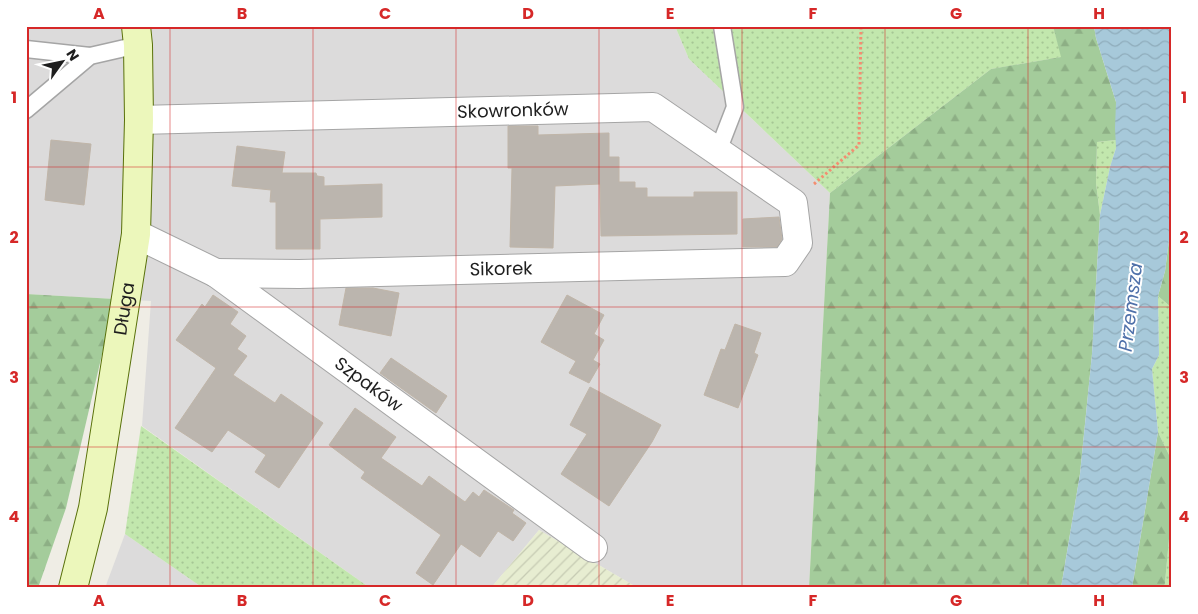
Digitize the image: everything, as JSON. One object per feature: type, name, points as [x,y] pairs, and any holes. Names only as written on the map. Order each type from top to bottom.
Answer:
[{"type":"street","name":"Długa","points":[[73,588],[93,508],[136,234],[139,120],[137,36]]},
{"type":"street","name":"Skowronków","points":[[139,120],[653,107],[793,203]]},
{"type":"street","name":"Sikorek","points":[[216,273],[299,274],[785,262],[798,243],[793,203]]},
{"type":"street","name":"Szpaków","points":[[136,234],[216,273],[593,548]]},
{"type":"lane","points":[[718,152],[735,107],[722,26]]},
{"type":"lane","points":[[26,110],[90,56],[137,36]]},
{"type":"lane","points":[[26,49],[90,56]]},
{"type":"path","points":[[793,203],[859,145],[861,26]]},
{"type":"shaded area","points":[[26,26],[675,26],[689,59],[830,193],[809,588],[638,588],[539,530],[491,588],[370,588],[142,426],[151,301],[26,294]]},
{"type":"shaded area","points":[[125,534],[203,588],[105,588]]},
{"type":"green space","points":[[675,26],[1053,26],[1062,57],[991,69],[830,193],[689,59]]},
{"type":"green space","points":[[1053,26],[1094,26],[1116,102],[1116,140],[1097,142],[1096,183],[1100,215],[1092,354],[1080,474],[1061,588],[809,588],[830,193],[991,69],[1061,57]]},
{"type":"green space","points":[[1116,140],[1116,148],[1100,215],[1096,183],[1097,142]]},
{"type":"green space","points":[[1172,217],[1172,308],[1158,296],[1165,271]]},
{"type":"green space","points":[[26,294],[115,299],[66,508],[38,588],[26,588]]},
{"type":"green space","points":[[1158,296],[1172,308],[1172,461],[1158,432],[1152,369],[1159,355]]},
{"type":"green space","points":[[141,426],[370,588],[203,588],[125,534]]},
{"type":"green space","points":[[1158,432],[1172,461],[1172,506],[1165,583],[1164,588],[1132,588]]},
{"type":"green space","points":[[1172,506],[1172,588],[1164,588],[1165,583]]},
{"type":"green space","points":[[539,530],[638,588],[491,588]]},
{"type":"water","name":"Przemsza","points":[[1094,26],[1170,26],[1172,31],[1172,217],[1165,271],[1158,296],[1159,355],[1152,369],[1158,432],[1132,588],[1061,588],[1080,474],[1092,354],[1100,215],[1116,148],[1116,102]]},
{"type":"building","points":[[508,126],[538,126],[538,135],[609,133],[609,157],[619,157],[619,182],[635,182],[635,188],[647,188],[647,197],[694,197],[694,192],[737,192],[737,234],[601,236],[600,184],[555,186],[553,248],[510,247],[512,168],[508,168]]},
{"type":"building","points":[[51,140],[91,144],[84,205],[45,200]]},
{"type":"building","points":[[237,146],[285,152],[282,173],[316,173],[317,176],[324,177],[324,186],[382,184],[382,217],[320,219],[320,249],[276,249],[276,202],[270,202],[271,190],[232,186]]},
{"type":"building","points":[[779,217],[782,239],[777,247],[743,247],[743,219]]},
{"type":"building","points":[[346,288],[373,288],[399,293],[391,336],[339,325]]},
{"type":"building","points":[[213,295],[238,312],[230,324],[246,336],[237,349],[247,356],[233,375],[275,403],[281,394],[323,423],[279,488],[255,472],[266,455],[228,430],[212,452],[175,428],[216,368],[176,340],[202,304],[205,307]]},
{"type":"building","points":[[567,295],[604,315],[594,334],[604,340],[593,360],[600,364],[589,383],[569,373],[576,361],[541,342]]},
{"type":"building","points":[[735,324],[761,333],[754,353],[758,355],[738,408],[704,395],[721,349],[725,350]]},
{"type":"building","points":[[391,358],[447,396],[436,413],[380,373]]},
{"type":"building","points":[[590,387],[661,425],[652,442],[609,506],[561,474],[587,434],[570,425]]},
{"type":"building","points":[[355,408],[396,437],[381,458],[422,486],[429,476],[465,502],[473,492],[479,497],[484,490],[514,510],[512,513],[526,523],[513,541],[498,531],[480,557],[461,544],[433,585],[416,573],[441,535],[361,478],[365,472],[329,445]]}]
